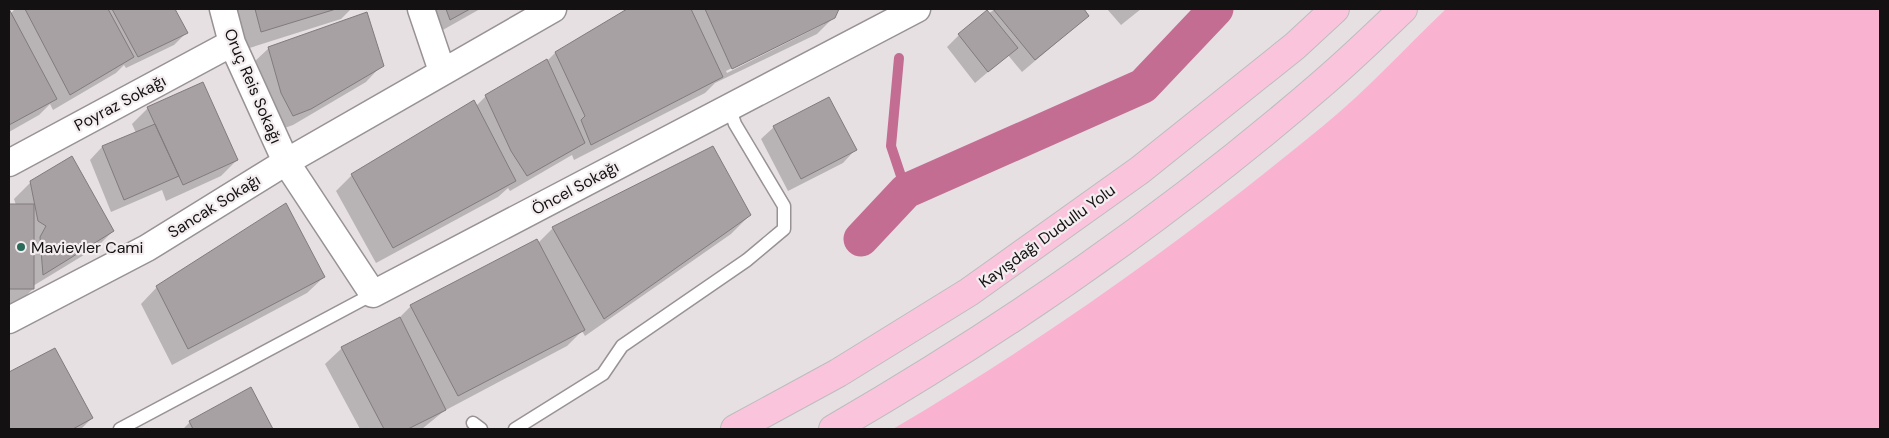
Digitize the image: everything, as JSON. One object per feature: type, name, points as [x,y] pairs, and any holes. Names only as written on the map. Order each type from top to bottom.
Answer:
[{"type":"main road","name":"Kayışdağı Dudullu Yolu","points":[[735,429],[838,373],[969,292],[1140,170],[1294,46],[1334,9]]},
{"type":"main road","points":[[834,429],[989,335],[1162,214],[1323,83],[1403,9]]},
{"type":"street","name":"Oruç Reis Sokağı","points":[[223,9],[232,44],[286,162]]},
{"type":"street","points":[[421,9],[442,71]]},
{"type":"street","name":"Sancak Sokağı","points":[[9,320],[147,248],[286,162],[553,9]]},
{"type":"street","name":"Öncel Sokağı","points":[[373,294],[729,106],[886,17],[917,9]]},
{"type":"street","name":"Poyraz Sokağı","points":[[9,163],[232,44]]},
{"type":"street","points":[[286,162],[373,294]]},
{"type":"lane","points":[[515,429],[603,374],[622,346],[748,260],[784,229],[784,206],[735,124],[729,106]]},
{"type":"lane","points":[[120,429],[373,294]]},
{"type":"shaded area","points":[[1446,9],[1880,9],[1880,429],[893,429],[1060,324],[1220,208],[1339,113]]},
{"type":"building","points":[[9,9],[57,99],[9,125]]},
{"type":"building","points":[[25,9],[108,9],[134,57],[70,95]]},
{"type":"building","points":[[112,9],[175,9],[188,33],[138,57]]},
{"type":"building","points":[[255,9],[336,9],[261,32]]},
{"type":"building","points":[[446,9],[470,9],[450,20]]},
{"type":"building","points":[[627,9],[691,9],[723,77],[591,145],[581,120],[585,116],[555,52]]},
{"type":"building","points":[[705,9],[839,9],[835,18],[732,69]]},
{"type":"building","points":[[993,9],[1084,9],[1089,16],[1035,60]]},
{"type":"building","points":[[987,10],[1018,48],[988,72],[958,34]]},
{"type":"building","points":[[367,12],[384,66],[311,109],[293,116],[281,93],[268,47]]},
{"type":"building","points":[[547,59],[585,143],[527,176],[511,151],[485,95]]},
{"type":"building","points":[[203,82],[238,160],[183,185],[147,107]]},
{"type":"building","points":[[829,97],[857,150],[801,179],[773,126]]},
{"type":"building","points":[[474,100],[516,181],[393,248],[351,174]]},
{"type":"building","points":[[155,124],[179,176],[124,200],[102,146]]},
{"type":"building","points":[[713,146],[751,215],[604,319],[552,227]]},
{"type":"building","points":[[72,156],[114,231],[43,275],[40,237],[46,226],[38,221],[30,181]]},
{"type":"building","points":[[286,203],[325,277],[188,349],[156,286]]},
{"type":"building","name":"Mavievler Cami","points":[[9,204],[34,204],[34,289],[9,289]]},
{"type":"building","points":[[537,239],[585,330],[458,396],[410,305]]},
{"type":"building","points":[[400,317],[446,410],[408,429],[384,429],[341,347]]},
{"type":"building","points":[[55,348],[93,418],[73,429],[9,429],[9,372]]},
{"type":"building","points":[[251,387],[273,429],[193,429],[189,421]]},
{"type":"waterway","points":[[861,239],[906,191],[1143,86],[1216,9]]},
{"type":"waterway","points":[[899,58],[891,146],[906,191]]},
{"type":"place","name":"Mavievler Cami","points":[[21,247]]}]
